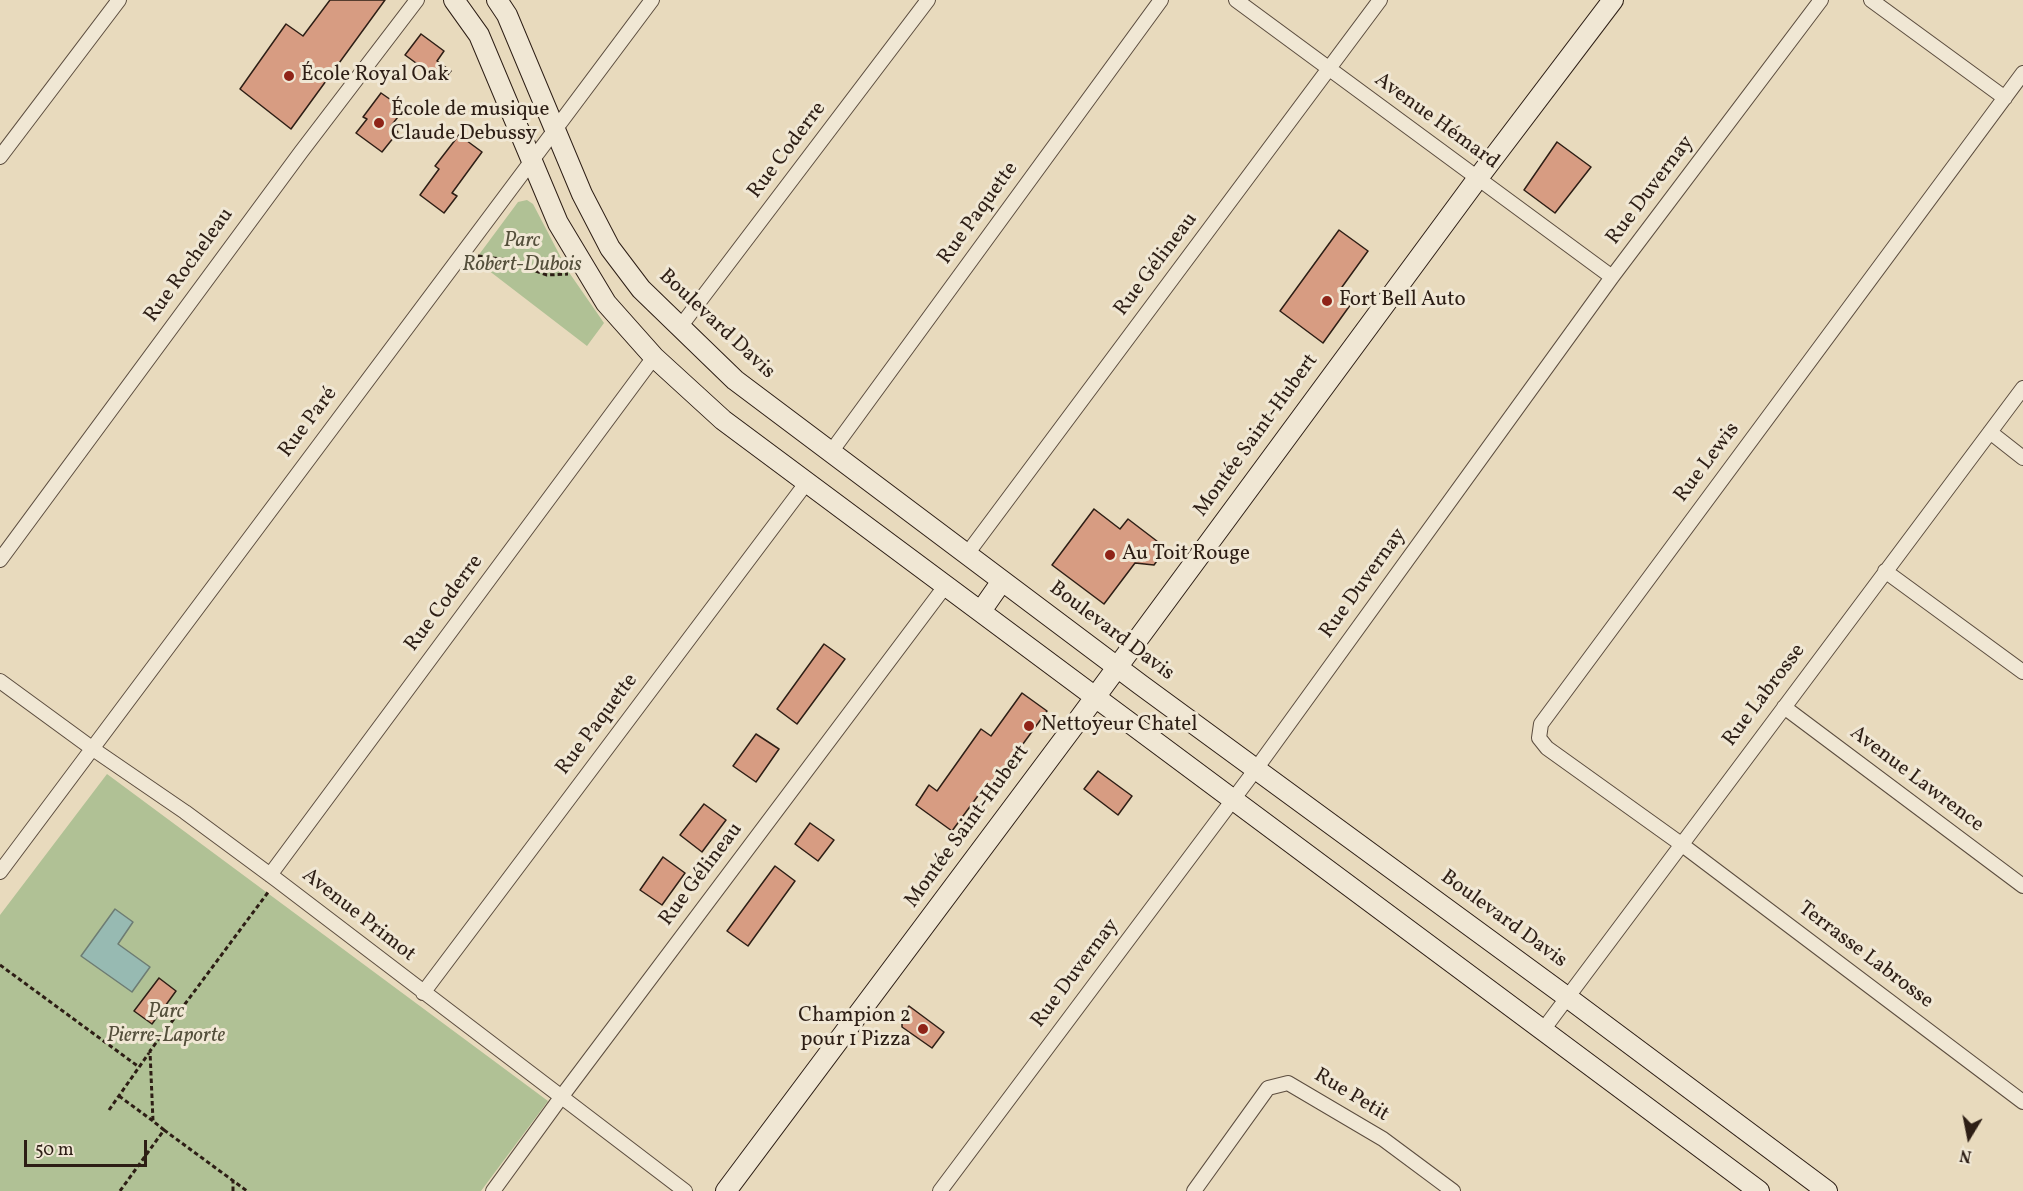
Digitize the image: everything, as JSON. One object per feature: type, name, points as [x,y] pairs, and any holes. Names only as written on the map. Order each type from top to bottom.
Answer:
[{"type":"street","points":[[0,157],[119,0]]},
{"type":"street","name":"Rue Rocheleau","points":[[0,560],[294,161],[417,0]]},
{"type":"street","points":[[454,0],[479,35],[558,223],[606,303],[654,357],[723,420],[1759,1191]]},
{"type":"street","name":"Boulevard Davis","points":[[497,0],[507,15],[582,194],[610,248],[641,289],[735,380],[1116,666],[1827,1191]]},
{"type":"street","name":"Rue Paré","points":[[0,872],[652,0]]},
{"type":"street","name":"Rue Coderre","points":[[680,327],[928,0]]},
{"type":"street","name":"Rue Paquette","points":[[831,452],[1161,0]]},
{"type":"street","name":"Avenue Hémard","points":[[1236,0],[1612,277]]},
{"type":"street","name":"Rue Gélineau","points":[[967,554],[1380,0]]},
{"type":"street","name":"Montée Saint-Hubert","points":[[726,1191],[1478,178],[1613,0]]},
{"type":"street","name":"Rue Duvernay","points":[[940,1191],[1256,769],[1612,277],[1821,0]]},
{"type":"street","points":[[1871,0],[2005,98]]},
{"type":"street","name":"Rue Lewis","points":[[1681,844],[1547,748],[1539,738],[1541,724],[2023,73]]},
{"type":"street","name":"Rue Coderre","points":[[274,877],[654,357]]},
{"type":"street","name":"Rue Labrosse","points":[[1543,1030],[2023,388]]},
{"type":"street","points":[[1990,432],[2023,458]]},
{"type":"street","name":"Rue Paquette","points":[[423,993],[807,482]]},
{"type":"street","points":[[1885,571],[2023,672]]},
{"type":"street","points":[[981,611],[1002,581]]},
{"type":"street","name":"Rue Gélineau","points":[[493,1191],[946,585]]},
{"type":"street","name":"Avenue Primot","points":[[0,681],[274,877],[685,1191]]},
{"type":"street","name":"Avenue Lawrence","points":[[1784,707],[2023,886]]},
{"type":"street","name":"Terrasse Labrosse","points":[[1681,844],[2023,1102]]},
{"type":"street","name":"Rue Petit","points":[[1194,1191],[1268,1088],[1288,1083],[1383,1139],[1453,1191]]},
{"type":"path","points":[[462,253],[501,259],[547,275],[588,274]]},
{"type":"path","points":[[109,1110],[274,877]]},
{"type":"path","points":[[0,965],[139,1067]]},
{"type":"path","points":[[150,1052],[153,1121]]},
{"type":"path","points":[[118,1096],[247,1191]]},
{"type":"path","points":[[120,1191],[164,1130]]},
{"type":"path","points":[[233,1181],[233,1191]]},
{"type":"green space","name":"Parc Robert-Dubois","points":[[527,200],[533,204],[568,271],[604,323],[587,346],[475,260],[518,202]]},
{"type":"green space","name":"Parc Pierre-Laporte","points":[[107,774],[548,1101],[481,1191],[0,1191],[0,915]]},
{"type":"water","points":[[115,909],[133,922],[118,944],[150,967],[132,992],[81,956]]},
{"type":"building","name":"École Royal Oak","points":[[330,0],[385,0],[291,129],[240,89],[286,24],[303,36]]},
{"type":"building","points":[[421,34],[444,51],[437,61],[451,71],[442,82],[405,55]]},
{"type":"building","name":"École de musique Claude Debussy","points":[[381,93],[404,109],[391,126],[398,132],[382,152],[356,133],[367,119],[363,117]]},
{"type":"building","points":[[459,135],[482,152],[452,193],[457,196],[444,213],[420,195],[439,169],[435,166]]},
{"type":"building","points":[[1557,142],[1591,167],[1555,213],[1524,190]]},
{"type":"building","points":[[1339,230],[1368,251],[1342,287],[1356,297],[1323,343],[1280,311]]},
{"type":"building","name":"Au Toit Rouge","points":[[1094,509],[1120,529],[1128,519],[1166,548],[1154,565],[1135,563],[1104,604],[1052,565]]},
{"type":"building","points":[[824,644],[845,659],[797,724],[777,709]]},
{"type":"building","points":[[1022,693],[1047,711],[985,796],[980,793],[952,831],[916,805],[929,785],[937,791],[981,729],[991,736]]},
{"type":"building","points":[[756,734],[779,749],[756,782],[733,766]]},
{"type":"building","points":[[1098,771],[1132,796],[1118,815],[1084,789]]},
{"type":"building","points":[[704,804],[726,820],[702,852],[680,835]]},
{"type":"building","points":[[810,823],[834,840],[818,861],[795,844]]},
{"type":"building","points":[[663,857],[685,873],[662,905],[640,890]]},
{"type":"building","points":[[775,866],[795,881],[748,946],[727,931]]},
{"type":"building","points":[[159,978],[176,991],[152,1024],[134,1011]]},
{"type":"building","name":"Champion 2 pour 1 Pizza","points":[[909,1006],[944,1032],[932,1048],[902,1027],[902,1016]]},
{"type":"place","name":"École Royal Oak","points":[[289,76]]},
{"type":"place","name":"École de musique Claude Debussy","points":[[379,123]]},
{"type":"place","name":"Fort Bell Auto","points":[[1327,301]]},
{"type":"place","name":"Au Toit Rouge","points":[[1110,555]]},
{"type":"place","name":"Nettoyeur Chatel","points":[[1029,726]]},
{"type":"place","name":"Champion 2 pour 1 Pizza","points":[[923,1029]]}]
